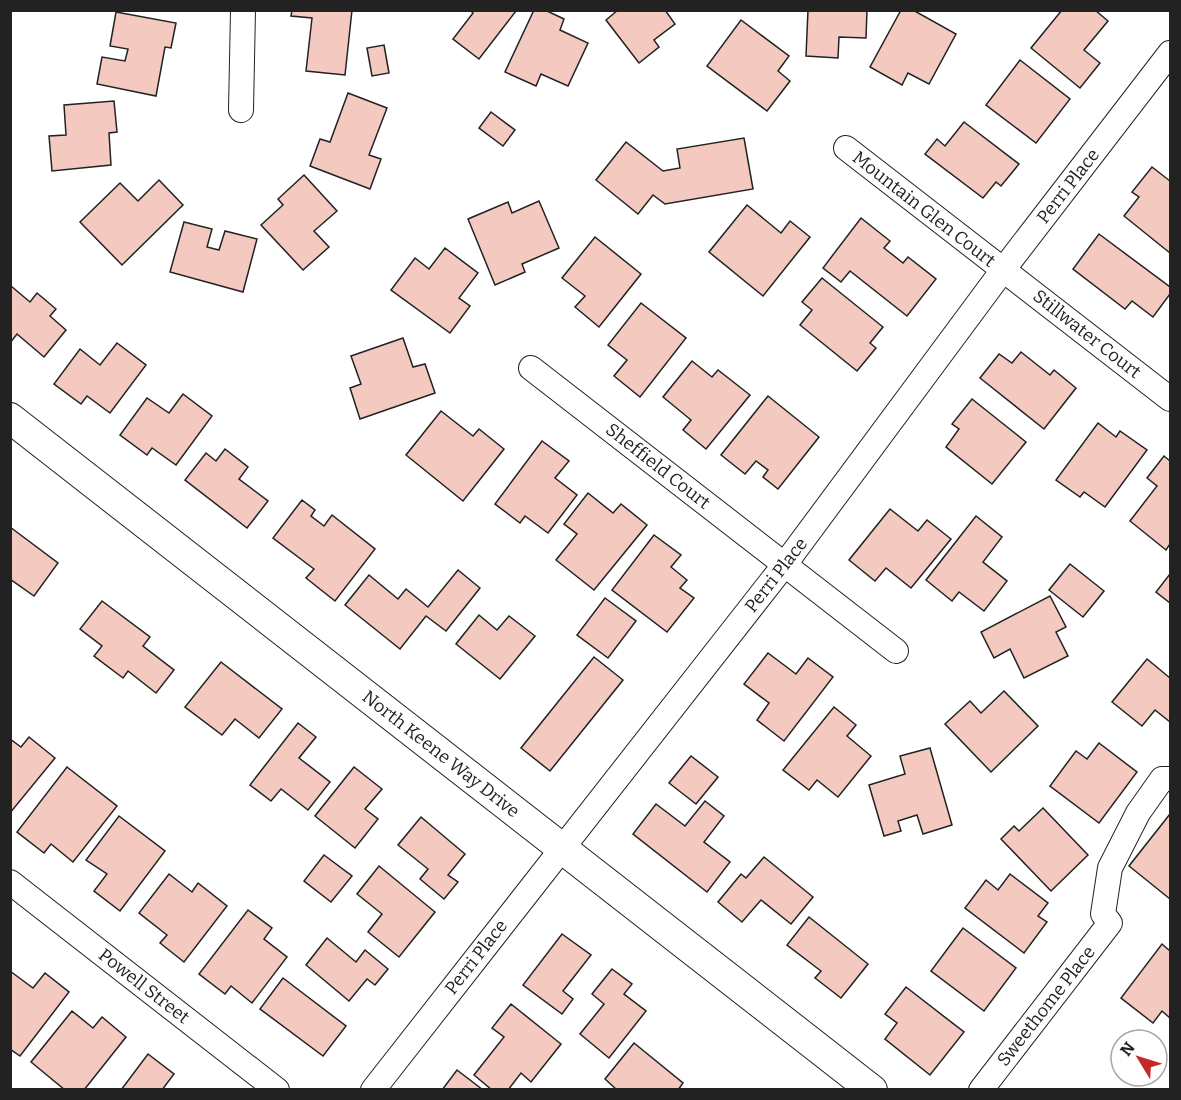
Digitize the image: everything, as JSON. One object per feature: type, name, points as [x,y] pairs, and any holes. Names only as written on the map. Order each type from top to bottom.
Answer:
[{"type":"street","points":[[241,110],[243,10]]},
{"type":"street","name":"Perri Place","points":[[373,1089],[785,564],[1003,270],[1170,53]]},
{"type":"street","name":"Mountain Glen Court","points":[[846,148],[1003,270]]},
{"type":"street","name":"Stillwater Court","points":[[1003,270],[1170,399]]},
{"type":"street","name":"Sheffield Court","points":[[531,368],[896,651]]},
{"type":"street","name":"North Keene Way Drive","points":[[10,418],[872,1089]]},
{"type":"street","name":"Sweethome Place","points":[[981,1089],[1110,923],[1103,914],[1110,868],[1138,813],[1162,779],[1170,779]]},
{"type":"street","name":"Powell Street","points":[[10,882],[277,1089]]},
{"type":"building","points":[[292,10],[352,10],[345,75],[306,71],[312,18],[291,16]]},
{"type":"building","points":[[470,10],[516,11],[479,59],[453,39],[473,13]]},
{"type":"building","points":[[534,10],[545,10],[564,19],[560,30],[588,43],[568,86],[541,74],[536,86],[505,72]]},
{"type":"building","points":[[618,10],[665,10],[675,24],[654,40],[659,47],[639,63],[606,20]]},
{"type":"building","points":[[808,10],[867,10],[866,38],[839,37],[838,58],[806,56]]},
{"type":"building","points":[[901,10],[913,10],[956,34],[929,84],[908,73],[902,85],[870,67]]},
{"type":"building","points":[[1062,10],[1095,10],[1108,21],[1084,50],[1100,63],[1080,88],[1031,48]]},
{"type":"building","points":[[116,12],[176,23],[171,48],[165,47],[156,96],[97,84],[102,57],[125,61],[128,49],[110,46]]},
{"type":"building","points":[[741,20],[789,56],[778,71],[790,81],[767,111],[707,66]]},
{"type":"building","points":[[384,45],[389,73],[372,76],[367,48]]},
{"type":"building","points":[[1020,60],[1070,99],[1036,143],[986,105]]},
{"type":"building","points":[[348,93],[387,108],[369,155],[381,159],[370,189],[310,166],[320,139],[330,142]]},
{"type":"building","points":[[114,101],[117,132],[109,133],[111,165],[52,171],[49,136],[66,135],[64,105]]},
{"type":"building","points":[[491,112],[515,130],[503,146],[479,128]]},
{"type":"building","points":[[964,122],[1019,164],[1001,186],[996,182],[983,198],[925,154],[937,139],[945,146]]},
{"type":"building","points":[[744,138],[753,189],[665,204],[653,195],[638,214],[596,180],[626,142],[663,171],[680,168],[677,149]]},
{"type":"building","points":[[1152,167],[1170,181],[1170,253],[1124,216],[1139,197],[1132,192]]},
{"type":"building","points":[[304,175],[337,211],[314,231],[329,247],[303,270],[261,225],[283,205],[278,199]]},
{"type":"building","points":[[159,180],[183,205],[122,265],[80,222],[120,183],[138,201]]},
{"type":"building","points":[[539,201],[559,248],[522,264],[525,272],[495,285],[468,219],[508,202],[512,213]]},
{"type":"building","points":[[747,205],[781,233],[790,221],[810,237],[763,296],[709,252]]},
{"type":"building","points":[[861,218],[890,241],[884,248],[903,263],[908,257],[936,279],[907,316],[850,271],[841,282],[823,268]]},
{"type":"building","points":[[184,222],[212,229],[207,247],[219,250],[225,231],[257,239],[243,292],[170,272]]},
{"type":"building","points":[[1099,234],[1170,287],[1170,294],[1153,317],[1132,301],[1125,309],[1073,269]]},
{"type":"building","points":[[595,237],[641,274],[599,327],[575,307],[585,296],[562,278]]},
{"type":"building","points":[[445,248],[478,273],[459,298],[470,306],[450,333],[391,290],[415,258],[429,269]]},
{"type":"building","points":[[822,278],[883,327],[870,343],[876,348],[857,371],[800,325],[812,310],[802,302]]},
{"type":"building","points":[[11,286],[30,302],[37,293],[56,309],[50,316],[66,330],[44,357],[17,334],[10,343]]},
{"type":"building","points":[[641,303],[686,338],[640,397],[614,376],[627,360],[608,345]]},
{"type":"building","points":[[403,338],[413,367],[425,364],[435,393],[360,419],[350,388],[361,384],[351,356]]},
{"type":"building","points":[[117,343],[146,365],[110,413],[87,396],[81,404],[54,384],[80,349],[100,365]]},
{"type":"building","points":[[1021,352],[1050,375],[1054,370],[1076,388],[1044,429],[980,378],[999,354],[1012,363]]},
{"type":"building","points":[[692,361],[712,377],[718,370],[750,395],[706,449],[683,430],[691,420],[663,397]]},
{"type":"building","points":[[183,394],[212,416],[176,465],[152,448],[147,455],[120,435],[147,398],[169,413]]},
{"type":"building","points":[[768,396],[819,437],[778,489],[763,477],[768,470],[756,461],[745,474],[721,455]]},
{"type":"building","points":[[972,399],[1026,442],[992,484],[946,447],[959,429],[952,424]]},
{"type":"building","points":[[441,411],[473,436],[479,429],[504,449],[463,501],[406,455]]},
{"type":"building","points":[[1098,423],[1116,437],[1120,431],[1147,450],[1105,507],[1084,492],[1080,497],[1056,480]]},
{"type":"building","points":[[542,441],[569,461],[555,478],[577,495],[548,533],[525,516],[520,523],[495,504]]},
{"type":"building","points":[[225,449],[248,467],[239,479],[268,501],[247,528],[185,480],[206,453],[216,461]]},
{"type":"building","points":[[1164,456],[1170,461],[1170,544],[1166,550],[1130,521],[1157,486],[1147,478]]},
{"type":"building","points":[[588,493],[613,513],[621,504],[647,525],[594,590],[556,560],[577,534],[564,524]]},
{"type":"building","points":[[302,500],[315,510],[311,516],[324,526],[332,515],[375,549],[335,601],[306,578],[314,569],[273,538]]},
{"type":"building","points":[[890,509],[918,531],[927,520],[951,539],[911,588],[886,568],[875,581],[849,560]]},
{"type":"building","points":[[976,516],[1002,537],[983,562],[1007,581],[984,611],[959,592],[952,601],[926,580]]},
{"type":"building","points":[[10,527],[58,563],[34,596],[10,579]]},
{"type":"building","points":[[654,535],[681,555],[671,567],[687,580],[680,588],[694,598],[667,632],[612,590]]},
{"type":"building","points":[[1070,564],[1104,591],[1083,617],[1049,590]]},
{"type":"building","points":[[458,570],[480,588],[446,631],[426,616],[400,649],[345,605],[369,575],[398,599],[406,589],[428,607]]},
{"type":"building","points":[[1170,574],[1170,603],[1156,592]]},
{"type":"building","points":[[1050,596],[1066,627],[1056,632],[1068,656],[1024,678],[1010,649],[994,658],[981,632]]},
{"type":"building","points":[[605,598],[636,621],[608,658],[577,635]]},
{"type":"building","points":[[102,601],[150,637],[143,646],[174,670],[156,693],[128,671],[123,678],[94,656],[102,646],[80,629]]},
{"type":"building","points":[[479,615],[497,630],[509,616],[535,636],[500,679],[456,644]]},
{"type":"building","points":[[768,653],[796,674],[808,658],[833,677],[784,741],[757,720],[769,703],[744,684]]},
{"type":"building","points":[[594,657],[623,680],[550,771],[521,748]]},
{"type":"building","points":[[1147,659],[1170,678],[1170,722],[1155,710],[1142,726],[1112,702]]},
{"type":"building","points":[[221,662],[282,709],[259,738],[235,719],[222,735],[185,707]]},
{"type":"building","points":[[1004,691],[1038,726],[991,772],[945,724],[970,701],[981,713]]},
{"type":"building","points":[[834,707],[856,725],[847,736],[871,756],[838,797],[817,780],[809,790],[783,770]]},
{"type":"building","points":[[298,723],[316,737],[299,758],[330,782],[308,810],[281,789],[271,801],[250,785]]},
{"type":"building","points":[[29,737],[55,758],[10,813],[10,739],[21,747]]},
{"type":"building","points":[[1099,743],[1137,772],[1099,823],[1050,786],[1076,751],[1087,759]]},
{"type":"building","points":[[930,748],[952,825],[923,834],[917,815],[898,821],[901,831],[884,836],[869,785],[905,774],[900,756]]},
{"type":"building","points":[[691,756],[718,777],[696,804],[669,783]]},
{"type":"building","points":[[67,767],[117,806],[73,862],[51,844],[44,853],[17,832]]},
{"type":"building","points":[[354,767],[382,789],[365,809],[378,819],[355,848],[315,816]]},
{"type":"building","points":[[705,801],[724,816],[704,842],[730,862],[707,892],[633,834],[656,804],[685,826]]},
{"type":"building","points":[[1043,808],[1088,855],[1051,891],[1001,839],[1014,826],[1019,831]]},
{"type":"building","points":[[1170,814],[1170,899],[1129,866]]},
{"type":"building","points":[[119,816],[165,851],[120,911],[94,891],[107,874],[86,860]]},
{"type":"building","points":[[421,817],[465,854],[448,875],[458,882],[444,899],[420,879],[428,869],[398,845]]},
{"type":"building","points":[[324,855],[352,876],[331,902],[304,881]]},
{"type":"building","points":[[764,857],[813,897],[791,924],[761,900],[742,922],[718,902],[741,874],[746,878]]},
{"type":"building","points":[[379,866],[435,912],[399,957],[368,932],[382,914],[357,894]]},
{"type":"building","points":[[169,874],[192,892],[198,883],[227,906],[184,962],[160,943],[167,935],[139,913]]},
{"type":"building","points":[[1010,874],[1048,903],[1038,916],[1047,922],[1024,953],[965,908],[986,880],[998,890]]},
{"type":"building","points":[[248,910],[272,928],[264,939],[287,957],[252,1003],[231,986],[225,994],[199,974]]},
{"type":"building","points":[[809,917],[868,964],[841,998],[815,978],[821,971],[787,945]]},
{"type":"building","points":[[963,928],[1016,968],[984,1011],[931,971]]},
{"type":"building","points":[[562,934],[591,955],[563,991],[573,999],[562,1014],[523,985]]},
{"type":"building","points":[[327,938],[356,962],[365,950],[388,969],[375,985],[367,979],[349,1001],[306,965]]},
{"type":"building","points":[[1162,944],[1170,951],[1170,1018],[1162,1011],[1153,1023],[1121,998]]},
{"type":"building","points":[[612,969],[632,984],[624,994],[646,1011],[609,1058],[580,1034],[604,1004],[592,994]]},
{"type":"building","points":[[10,971],[33,988],[45,973],[69,992],[20,1056],[10,1049]]},
{"type":"building","points":[[283,978],[346,1026],[323,1056],[260,1009]]},
{"type":"building","points":[[906,987],[964,1032],[930,1075],[885,1039],[897,1023],[885,1014]]},
{"type":"building","points":[[511,1004],[561,1044],[531,1082],[521,1073],[508,1090],[492,1090],[474,1075],[504,1037],[492,1028]]},
{"type":"building","points":[[72,1011],[93,1028],[102,1017],[126,1037],[84,1090],[65,1090],[31,1062]]},
{"type":"building","points":[[634,1043],[683,1083],[678,1090],[617,1090],[605,1079]]},
{"type":"building","points":[[148,1054],[174,1074],[162,1090],[121,1090]]},
{"type":"building","points":[[457,1070],[483,1090],[442,1090]]}]
